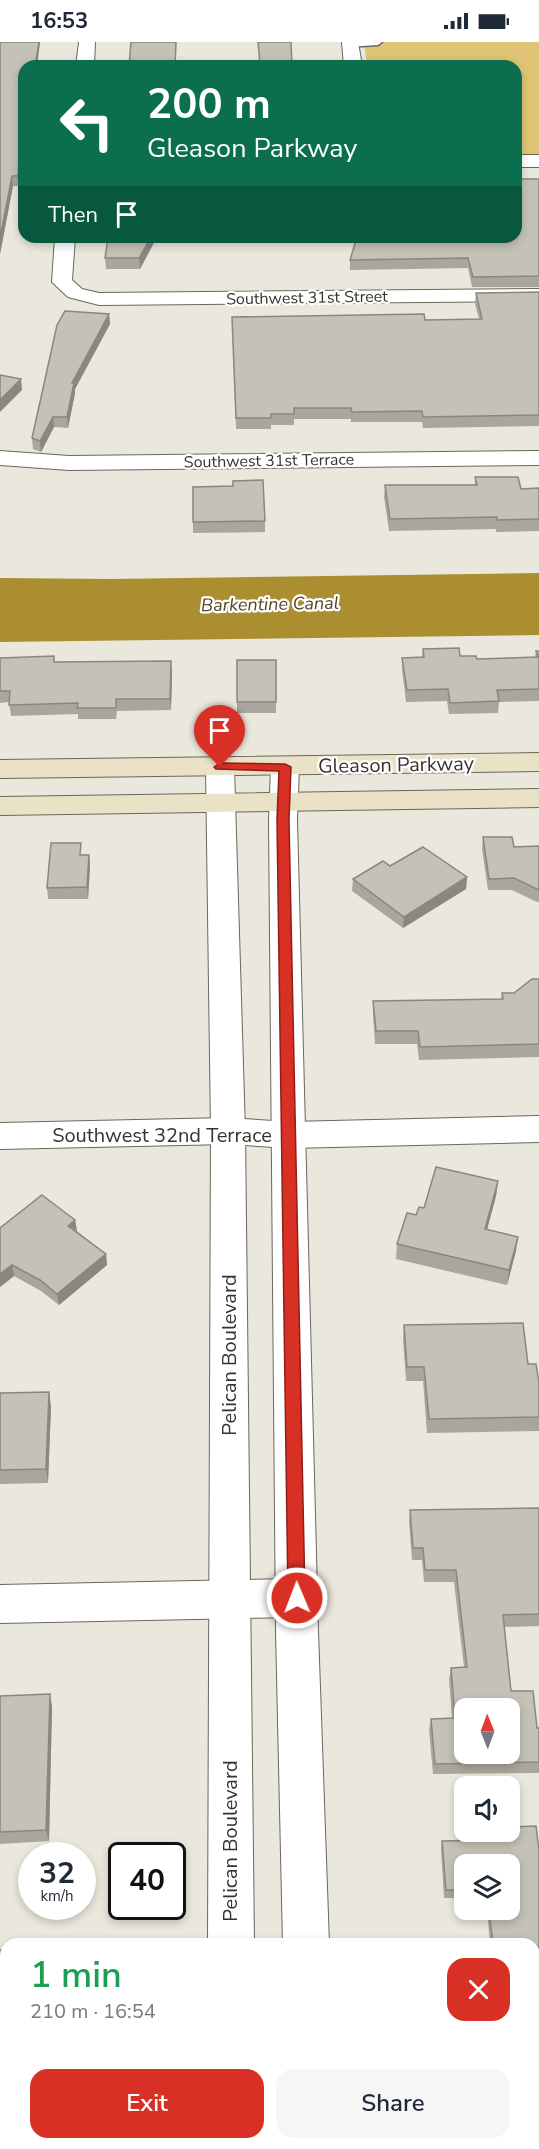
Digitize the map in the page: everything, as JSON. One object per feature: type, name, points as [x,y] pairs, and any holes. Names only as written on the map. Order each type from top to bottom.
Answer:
[{"type":"main road","name":"Gleason Parkway","points":[[0,806],[219,803],[284,784],[539,762]]},
{"type":"main road","name":"Gleason Parkway","points":[[0,769],[220,767],[284,784],[539,798]]},
{"type":"street","points":[[86,60],[87,42]]},
{"type":"street","points":[[350,44],[352,60]]},
{"type":"street","points":[[522,161],[539,161]]},
{"type":"street","name":"Southwest 31st Street","points":[[65,243],[62,282],[75,293],[99,299],[539,295]]},
{"type":"street","name":"Southwest 31st Terrace","points":[[0,458],[69,464],[539,458]]},
{"type":"street","name":"Pelican Boulevard","points":[[220,767],[228,1131],[231,1938]]},
{"type":"street","points":[[284,784],[297,1598],[306,1938]]},
{"type":"street","name":"Southwest 32nd Terrace","points":[[0,1136],[228,1131],[290,1135],[539,1129]]},
{"type":"street","points":[[0,1604],[297,1598]]},
{"type":"lane","points":[[350,44],[378,42]]},
{"type":"shaded area","points":[[364,42],[539,42],[539,154],[522,154],[522,60],[366,60]]},
{"type":"water","name":"Barkentine Canal","points":[[539,573],[539,635],[0,642],[0,578],[111,579]]},
{"type":"building","points":[[0,42],[39,42],[36,60],[18,60],[18,176],[12,176],[0,238]]},
{"type":"building","points":[[131,42],[176,42],[175,60],[130,60]]},
{"type":"building","points":[[258,42],[291,42],[292,60],[260,60]]},
{"type":"building","points":[[522,179],[539,179],[539,276],[473,277],[468,258],[350,260],[355,243],[522,243]]},
{"type":"building","points":[[107,243],[148,243],[139,258],[105,258]]},
{"type":"building","points":[[539,292],[539,415],[423,417],[422,411],[352,412],[351,408],[294,408],[294,414],[271,414],[271,418],[236,418],[232,317],[424,314],[425,320],[482,319],[476,293]]},
{"type":"building","points":[[65,311],[109,314],[72,383],[74,383],[67,417],[53,417],[40,441],[32,438],[57,325]]},
{"type":"building","points":[[0,375],[21,379],[0,400]]},
{"type":"building","points":[[475,477],[518,477],[521,489],[539,488],[539,519],[497,520],[497,517],[390,519],[385,485],[477,485]]},
{"type":"building","points":[[263,480],[265,521],[193,522],[193,487],[233,486],[233,481]]},
{"type":"building","points":[[459,648],[460,656],[476,656],[477,659],[538,657],[536,651],[539,651],[539,689],[497,690],[499,701],[450,703],[448,689],[407,690],[402,658],[424,657],[423,649]]},
{"type":"building","points":[[54,656],[54,662],[171,661],[170,699],[116,699],[116,708],[77,708],[78,703],[9,705],[10,691],[0,691],[0,658]]},
{"type":"building","points":[[237,660],[276,660],[276,702],[237,702]]},
{"type":"building","points":[[483,837],[512,837],[514,847],[539,846],[539,890],[514,878],[489,879]]},
{"type":"building","points":[[51,843],[81,843],[80,855],[89,855],[87,887],[47,888]]},
{"type":"building","points":[[423,847],[467,877],[404,917],[353,879],[383,861],[390,866]]},
{"type":"building","points":[[532,979],[539,979],[539,1044],[420,1047],[418,1031],[376,1031],[373,1001],[503,999],[502,993],[514,993]]},
{"type":"building","points":[[436,1167],[498,1181],[485,1229],[518,1237],[509,1270],[397,1244],[407,1213],[416,1215],[419,1207],[424,1208]]},
{"type":"building","points":[[42,1195],[75,1220],[68,1226],[106,1254],[57,1294],[40,1280],[12,1265],[0,1274],[0,1228]]},
{"type":"building","points":[[523,1323],[528,1364],[536,1364],[539,1383],[539,1417],[429,1419],[424,1367],[407,1367],[404,1325]]},
{"type":"building","points":[[49,1392],[46,1469],[0,1470],[0,1393]]},
{"type":"building","points":[[539,1508],[539,1614],[503,1615],[511,1691],[533,1691],[537,1728],[539,1728],[539,1762],[520,1762],[520,1698],[454,1698],[454,1706],[451,1668],[467,1667],[456,1570],[425,1570],[423,1548],[413,1548],[410,1510]]},
{"type":"building","points":[[50,1694],[46,1830],[0,1832],[0,1696]]},
{"type":"building","points":[[454,1718],[454,1764],[435,1764],[431,1719]]},
{"type":"building","points":[[536,1826],[539,1850],[539,1938],[492,1938],[490,1920],[520,1920],[520,1854],[454,1854],[454,1890],[446,1890],[442,1841],[520,1842],[520,1827]]},
{"type":"route","points":[[220,767],[285,767],[283,820],[297,1598]]}]
